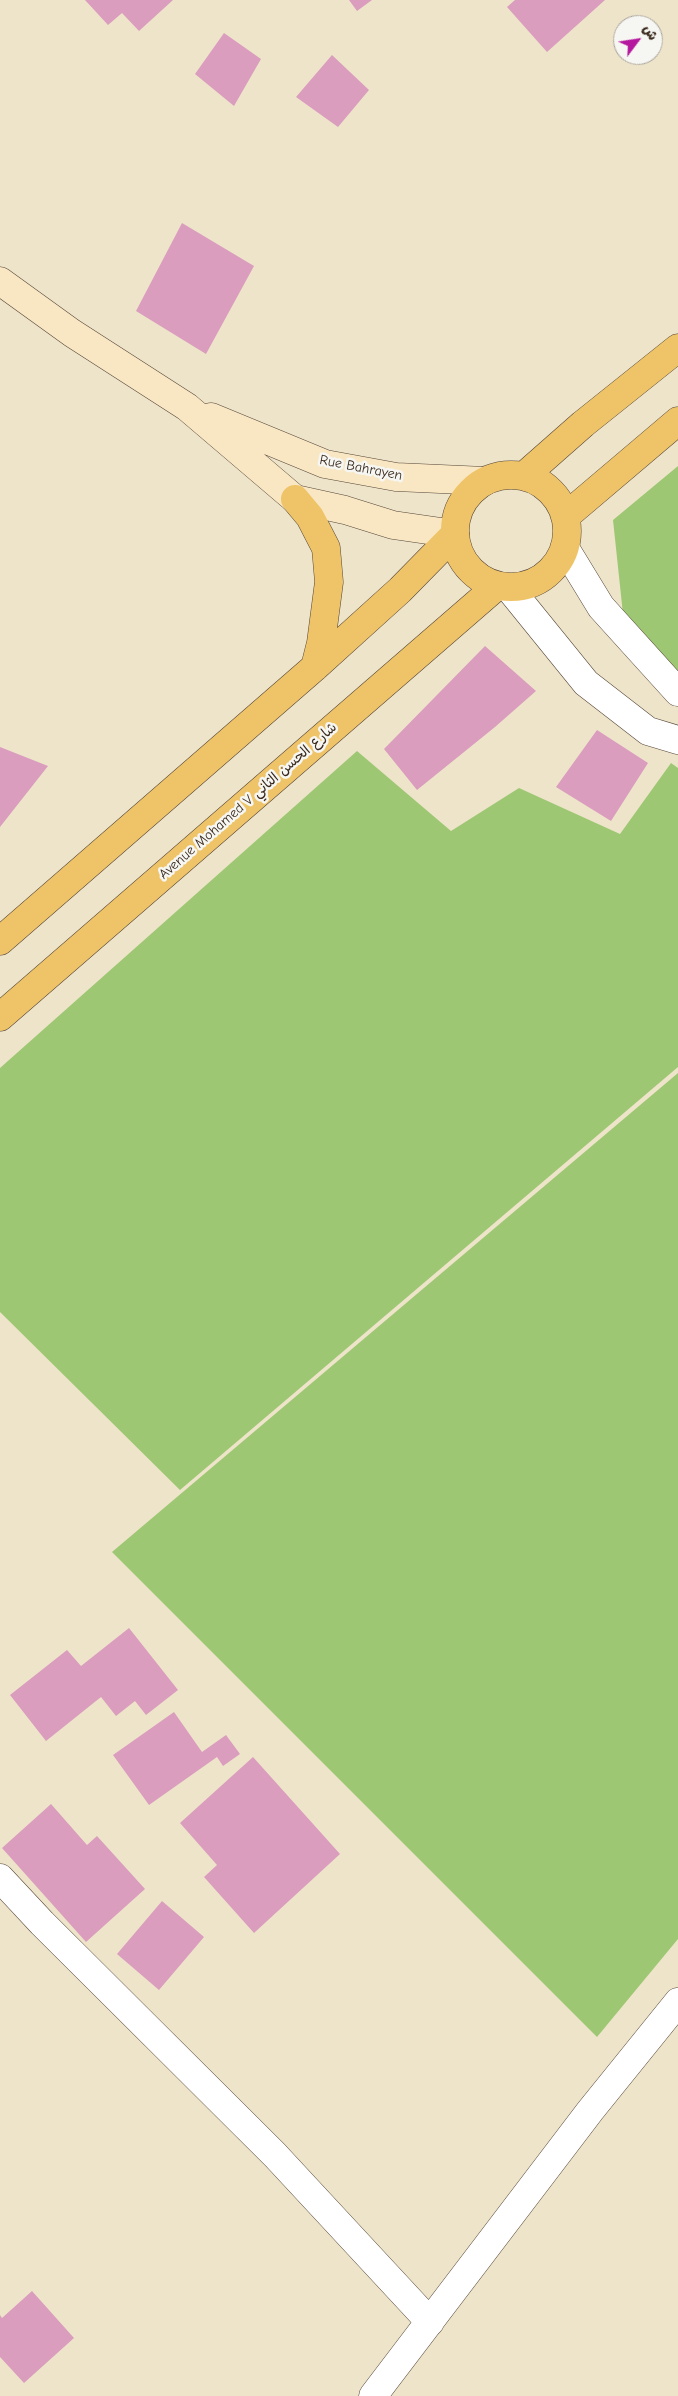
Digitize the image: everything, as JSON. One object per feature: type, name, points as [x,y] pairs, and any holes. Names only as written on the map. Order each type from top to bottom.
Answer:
[{"type":"highway","points":[[524,476],[583,424],[678,348]]},
{"type":"highway","points":[[566,516],[678,421]]},
{"type":"highway","points":[[497,476],[524,476],[551,491],[560,502],[566,516],[568,532],[565,548],[557,565],[544,578],[527,585],[503,587],[481,578],[468,567],[459,551],[455,534],[459,509],[474,489],[485,481],[497,476]]},
{"type":"highway","points":[[295,499],[310,517],[326,548],[329,582],[321,643],[315,668]]},
{"type":"highway","points":[[0,941],[315,668],[400,590],[455,534]]},
{"type":"highway","name":"Avenue Mohamed V شارع الحسن الثاني","points":[[0,1017],[503,587]]},
{"type":"street","name":"Rue Bahrayen","points":[[0,281],[72,333],[187,407],[295,499],[344,510],[393,525],[455,534]]},
{"type":"street","name":"Rue Bahrayen","points":[[187,407],[325,464],[396,476],[485,481]]},
{"type":"street","points":[[565,548],[601,607],[678,692]]},
{"type":"street","points":[[503,587],[586,683],[648,731],[678,740]]},
{"type":"street","points":[[0,1878],[42,1923],[275,2154],[430,2322]]},
{"type":"street","points":[[373,2396],[590,2111],[678,2002]]},
{"type":"green space","points":[[678,466],[678,672],[625,633],[613,520]]},
{"type":"green space","points":[[357,751],[451,831],[519,788],[620,834],[671,763],[678,768],[678,1067],[180,1490],[0,1312],[0,1068]]},
{"type":"green space","points":[[678,1073],[678,1939],[597,2037],[112,1552]]},
{"type":"building","points":[[85,0],[173,0],[139,31],[122,13],[108,25]]},
{"type":"building","points":[[349,0],[372,0],[357,11]]},
{"type":"building","points":[[515,0],[605,0],[547,52],[507,7]]},
{"type":"building","points":[[224,33],[261,59],[234,106],[195,74]]},
{"type":"building","points":[[332,55],[369,90],[338,127],[296,97]]},
{"type":"building","points":[[182,223],[254,266],[206,354],[136,311]]},
{"type":"building","points":[[485,646],[536,691],[417,790],[384,749]]},
{"type":"building","points":[[597,730],[648,763],[611,821],[556,787]]},
{"type":"building","points":[[0,747],[48,766],[0,827]]},
{"type":"building","points":[[129,1628],[178,1690],[146,1715],[135,1701],[116,1716],[101,1697],[46,1741],[10,1695],[67,1650],[81,1666]]},
{"type":"building","points":[[174,1712],[202,1752],[226,1735],[240,1754],[223,1766],[217,1757],[149,1805],[113,1755]]},
{"type":"building","points":[[253,1757],[340,1854],[254,1933],[204,1877],[217,1865],[180,1823]]},
{"type":"building","points":[[51,1804],[87,1845],[97,1836],[145,1889],[86,1942],[2,1848]]},
{"type":"building","points":[[162,1901],[204,1937],[159,1990],[117,1954]]},
{"type":"building","points":[[32,2291],[74,2338],[24,2383],[0,2357],[0,2315],[2,2318]]}]
